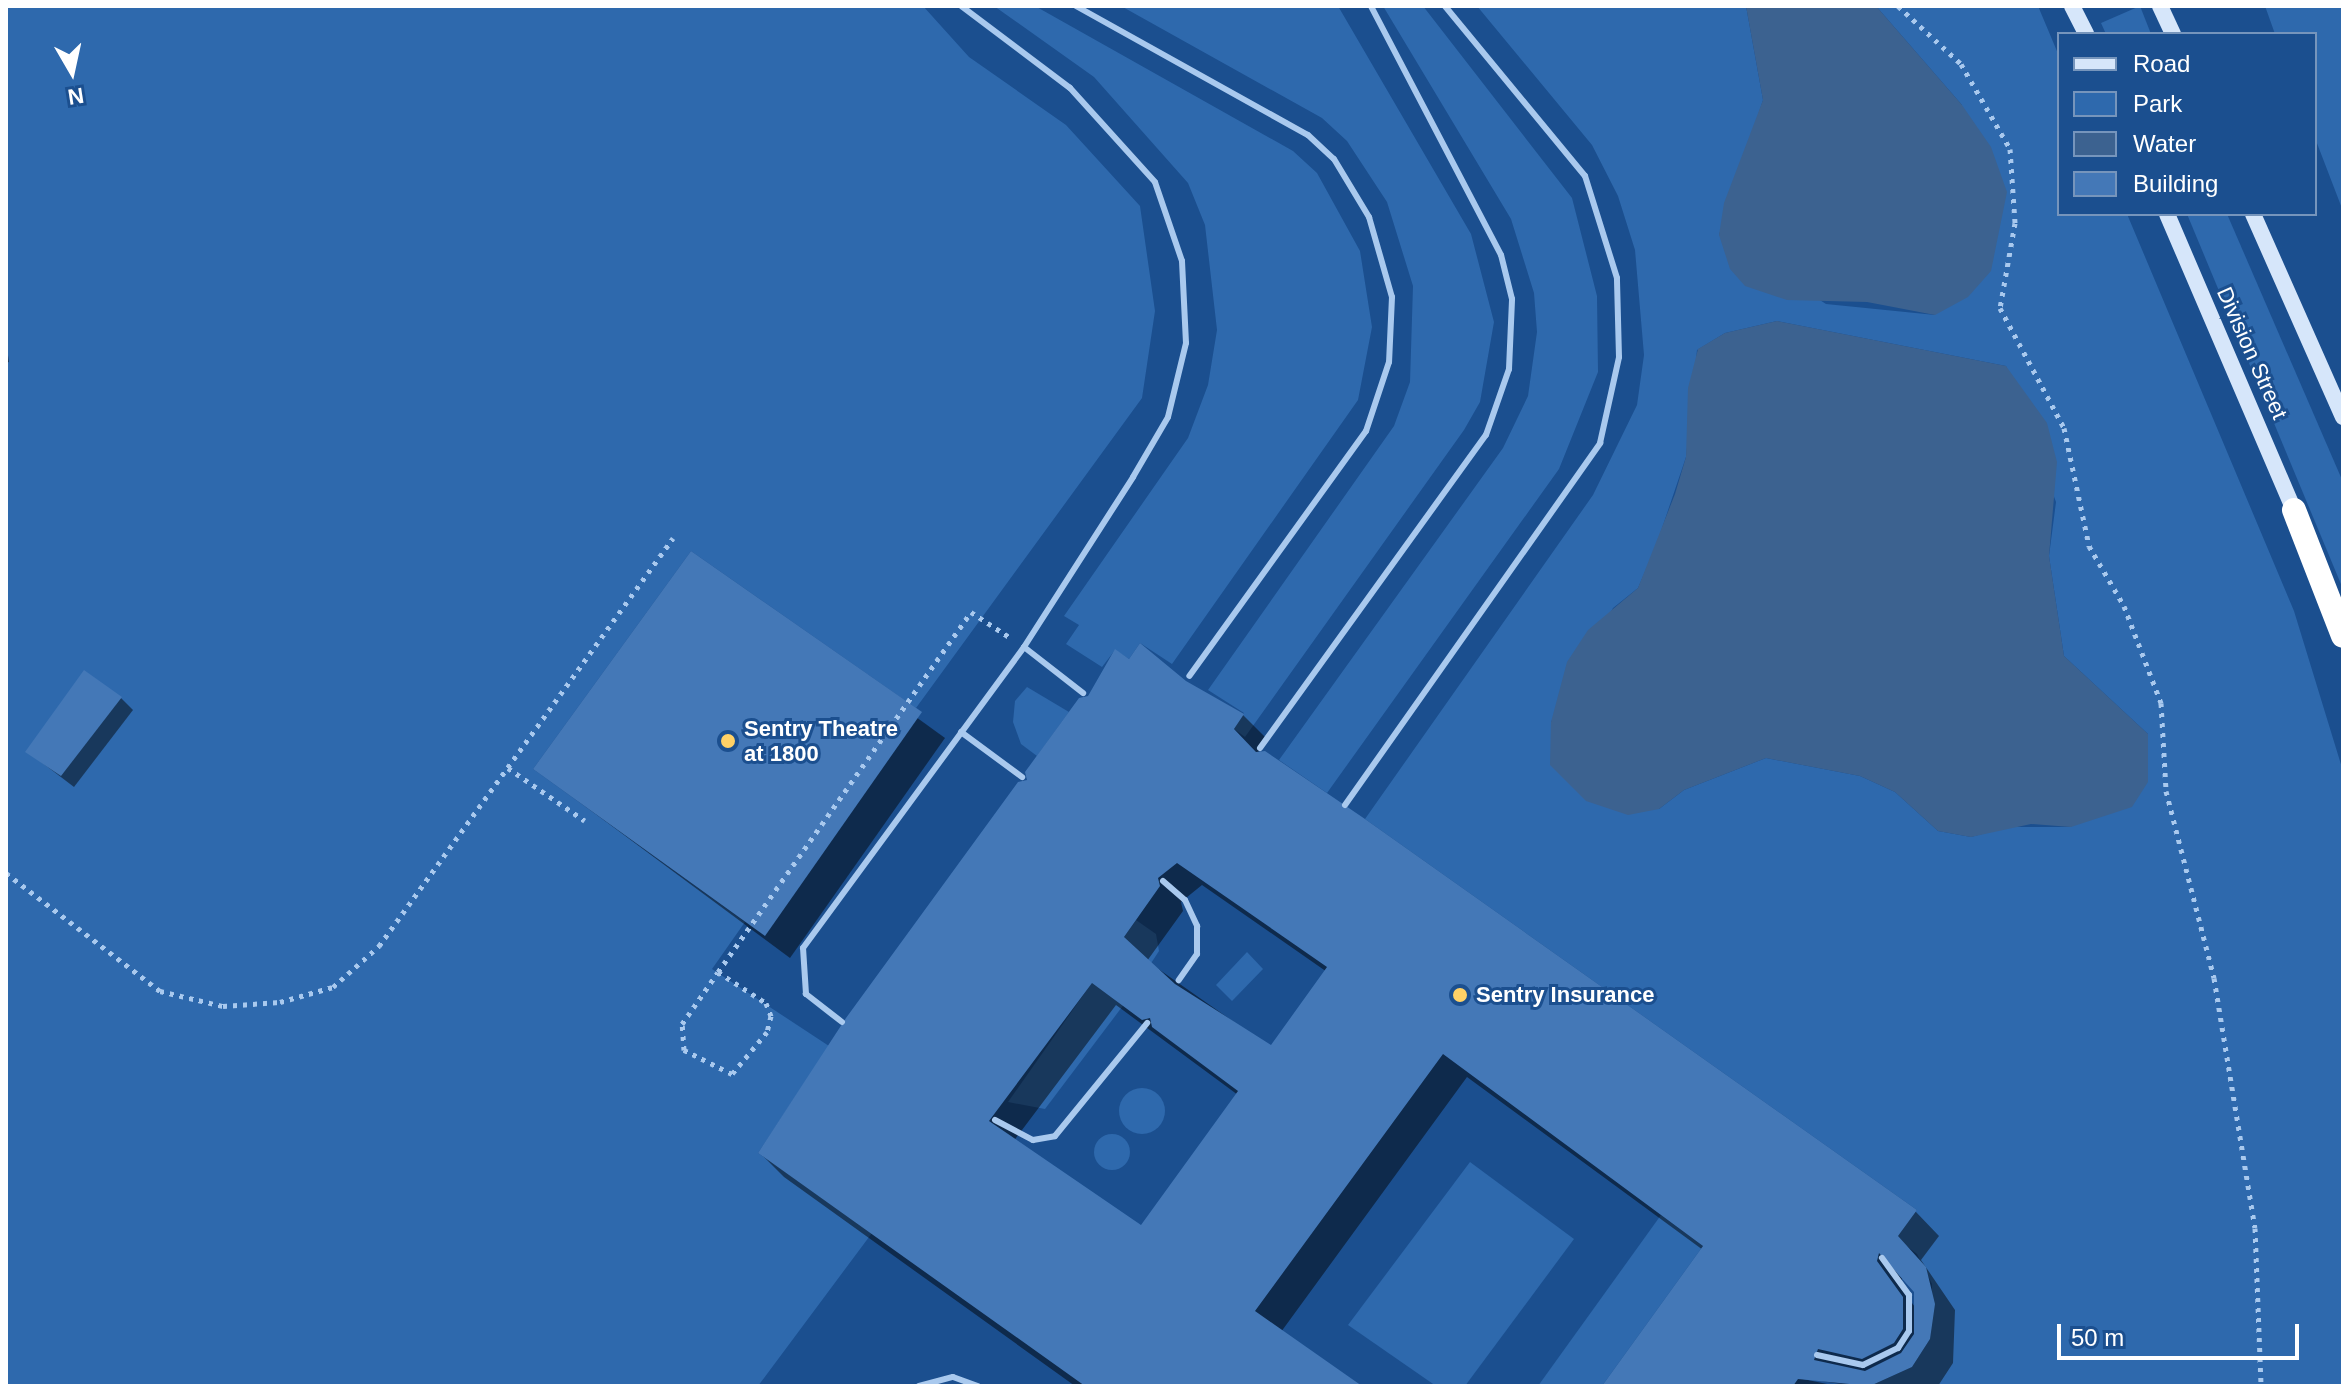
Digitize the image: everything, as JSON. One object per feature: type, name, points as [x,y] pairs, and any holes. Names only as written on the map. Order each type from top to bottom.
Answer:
[{"type":"highway","points":[[2294,510],[2343,636]]},
{"type":"main road","points":[[2072,6],[2085,32]]},
{"type":"main road","points":[[2160,6],[2172,32]]},
{"type":"main road","name":"Division Street","points":[[2168,216],[2294,510]]},
{"type":"main road","points":[[2254,216],[2343,417]]},
{"type":"lane","points":[[842,1022],[806,994],[803,948],[1024,647],[1168,417],[1180,386],[1188,303],[1173,219],[1134,152],[1070,88],[961,6]]},
{"type":"lane","points":[[1076,6],[1285,116],[1317,143],[1369,217],[1392,297],[1389,362],[1366,431],[1189,676]]},
{"type":"lane","points":[[1260,748],[1486,435],[1509,369],[1512,299],[1501,255],[1371,6]]},
{"type":"lane","points":[[1345,805],[1593,455],[1619,357],[1617,278],[1585,176],[1445,6]]},
{"type":"lane","points":[[1024,647],[1083,693]]},
{"type":"lane","points":[[961,732],[1022,777]]},
{"type":"lane","points":[[1163,881],[1185,900],[1197,926],[1197,954],[1179,980]]},
{"type":"lane","points":[[995,1120],[1033,1140],[1055,1136],[1147,1023]]},
{"type":"lane","points":[[1817,1355],[1863,1365],[1884,1359],[1903,1340],[1909,1295],[1882,1258]]},
{"type":"lane","points":[[919,1386],[953,1377],[978,1386]]},
{"type":"path","points":[[1898,6],[1961,64],[2010,149],[2015,223],[2000,308],[2064,428],[2089,546],[2155,680],[2166,791],[2214,978],[2255,1228],[2261,1386]]},
{"type":"path","points":[[6,873],[160,991],[223,1006],[280,1002],[333,987],[379,946],[673,538]]},
{"type":"path","points":[[718,972],[766,1003],[771,1016],[767,1032],[732,1074],[684,1050],[679,1037],[718,972],[971,612],[1024,647]]},
{"type":"path","points":[[508,768],[585,821]]},
{"type":"green space","points":[[6,6],[923,6],[969,57],[1066,125],[1140,206],[1155,311],[1142,398],[916,708],[691,551],[533,769],[745,922],[712,969],[829,1046],[758,1153],[872,1233],[758,1386],[6,1386]]},
{"type":"green space","points":[[994,6],[1035,6],[1293,151],[1317,173],[1360,251],[1372,327],[1358,400],[1172,664],[1140,643],[1129,659],[1115,650],[1102,667],[1066,644],[1079,625],[1064,616],[1188,438],[1208,385],[1217,330],[1205,225],[1188,183],[1094,77]]},
{"type":"green space","points":[[1121,6],[1338,6],[1471,234],[1494,322],[1480,402],[1464,430],[1245,737],[1234,729],[1244,713],[1208,690],[1394,426],[1410,382],[1413,286],[1387,202],[1347,141],[1322,118]]},
{"type":"green space","points":[[1383,6],[1423,6],[1572,198],[1597,296],[1598,372],[1559,469],[1327,793],[1279,760],[1503,448],[1528,396],[1537,332],[1534,293],[1511,219]]},
{"type":"green space","points":[[1477,6],[1746,6],[1763,100],[1719,235],[1826,304],[1935,315],[1962,105],[1876,6],[2038,6],[2057,51],[2057,216],[2128,216],[2294,611],[2343,771],[2343,1386],[1870,1386],[1912,1367],[1930,1339],[1932,1284],[1917,1254],[1896,1238],[1917,1210],[1365,819],[1593,495],[1637,405],[1644,355],[1635,250],[1618,196],[1592,145]],"holes":[[[1777,321],[2006,366],[2056,502],[2049,556],[2064,656],[2148,734],[2071,827],[2008,827],[1971,837],[1938,831],[1895,792],[1860,776],[1766,758],[1684,790],[1659,809],[1551,722],[1613,608],[1638,588],[1656,546],[1686,457],[1697,350],[1725,333]]]},
{"type":"green space","points":[[2140,6],[2150,32],[2105,32],[2101,23]]},
{"type":"green space","points":[[2265,6],[2343,6],[2343,211],[2317,143],[2317,32],[2274,32]]},
{"type":"green space","points":[[2188,216],[2228,216],[2343,482],[2343,589]]},
{"type":"green space","points":[[1027,687],[1069,712],[1037,756],[1021,744],[1013,722],[1015,701]]},
{"type":"green space","points":[[1136,920],[1156,934],[1159,951],[1125,1003],[1045,1109],[1008,1102]]},
{"type":"green space","points":[[1247,952],[1263,969],[1232,1001],[1216,985]]},
{"type":"green space","points":[[1142,1088],[1158,1095],[1165,1111],[1158,1127],[1142,1134],[1126,1127],[1119,1111],[1126,1095]]},
{"type":"green space","points":[[1112,1134],[1125,1139],[1130,1152],[1125,1165],[1112,1170],[1099,1165],[1094,1152],[1099,1139]]},
{"type":"green space","points":[[1470,1162],[1574,1239],[1465,1386],[1436,1386],[1348,1325]]},
{"type":"green space","points":[[1661,1215],[1703,1246],[1602,1386],[1538,1386]]},
{"type":"water","points":[[1746,6],[1876,6],[1962,105],[1991,147],[2007,192],[1991,271],[1968,297],[1935,315],[1867,302],[1787,300],[1745,286],[1730,269],[1719,235],[1724,203],[1763,100]]},
{"type":"water","points":[[1777,321],[2006,366],[2047,423],[2057,462],[2049,556],[2064,656],[2148,734],[2148,782],[2132,807],[2071,827],[2031,824],[1971,837],[1938,831],[1895,792],[1860,776],[1766,758],[1684,790],[1659,809],[1628,815],[1586,801],[1550,765],[1551,722],[1567,662],[1588,630],[1638,588],[1675,494],[1686,457],[1688,388],[1698,349],[1725,333]]},
{"type":"building","name":"Sentry Theatre at 1800","points":[[691,551],[922,712],[765,936],[533,769]]},
{"type":"building","name":"Sentry Insurance","points":[[1140,643],[1186,681],[1244,714],[1234,729],[1256,752],[1265,751],[1365,819],[1917,1210],[1898,1236],[1926,1267],[1935,1304],[1930,1339],[1912,1367],[1870,1386],[1798,1379],[1793,1386],[1602,1386],[1703,1246],[1443,1054],[1255,1311],[1362,1386],[1085,1386],[758,1153],[846,1018],[1018,782],[1027,780],[1025,772],[1079,698],[1088,696],[1115,649],[1129,659]],"holes":[[[1177,863],[1327,967],[1271,1045],[1175,984],[1124,937],[1160,886],[1158,878]],[[1092,983],[1142,1020],[1150,1018],[1152,1027],[1238,1091],[1141,1225],[989,1121]],[[1879,1253],[1914,1292],[1914,1334],[1901,1353],[1865,1371],[1814,1360],[1818,1349],[1862,1359],[1894,1343],[1903,1329],[1903,1297],[1877,1261]]]},
{"type":"building","points":[[84,670],[122,697],[61,776],[25,752]]},
{"type":"place","name":"Sentry Theatre at 1800","points":[[728,741]]},
{"type":"place","name":"Sentry Insurance","points":[[1460,995]]}]
